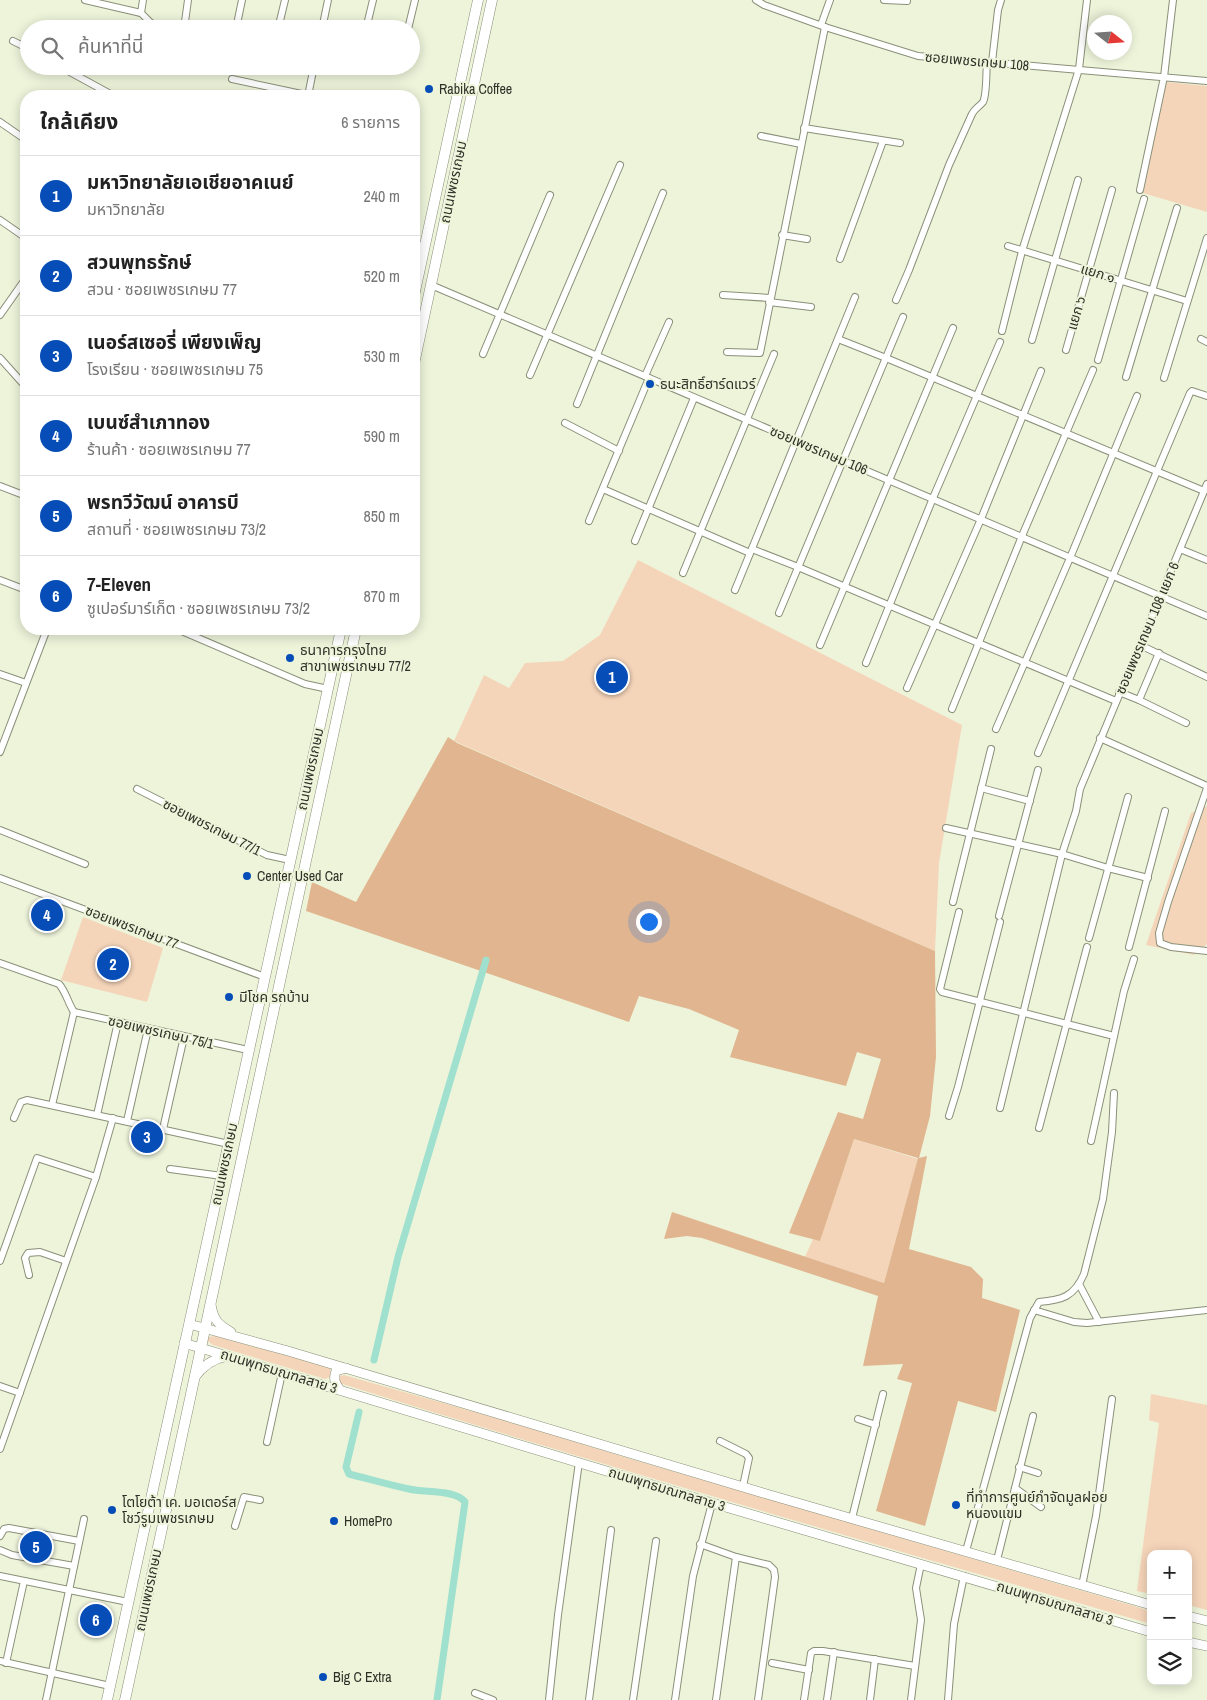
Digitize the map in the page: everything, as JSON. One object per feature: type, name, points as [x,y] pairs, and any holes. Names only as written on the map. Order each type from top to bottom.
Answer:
[{"type":"main road","name":"ถนนเพชรเกษม","points":[[420,241],[478,0]]},
{"type":"main road","name":"ถนนเพชรเกษม","points":[[420,336],[492,0]]},
{"type":"main road","name":"ถนนเพชรเกษม","points":[[107,1700],[340,635]]},
{"type":"main road","name":"ถนนเพชรเกษม","points":[[124,1700],[355,635]]},
{"type":"main road","points":[[282,899],[297,903]]},
{"type":"main road","points":[[210,1302],[213,1317],[224,1328],[237,1336]]},
{"type":"main road","name":"ถนนพุทธมณฑลสาย 3","points":[[189,1324],[237,1336],[1147,1604]]},
{"type":"main road","name":"ถนนพุทธมณฑลสาย 3","points":[[184,1343],[712,1503],[1147,1631]]},
{"type":"main road","points":[[193,1380],[202,1367],[211,1361],[227,1356]]},
{"type":"main road","points":[[340,1390],[334,1380],[334,1375],[336,1371],[346,1368]]},
{"type":"main road","points":[[1192,1617],[1207,1622]]},
{"type":"main road","points":[[1192,1643],[1207,1646]]},
{"type":"street","points":[[86,0],[141,13],[148,20]]},
{"type":"street","points":[[141,13],[144,0]]},
{"type":"street","points":[[185,20],[188,0]]},
{"type":"street","points":[[238,20],[242,0]]},
{"type":"street","points":[[280,20],[285,0]]},
{"type":"street","points":[[324,20],[328,0]]},
{"type":"street","points":[[368,20],[373,0]]},
{"type":"street","points":[[410,20],[415,0]]},
{"type":"street","name":"ซอยเพชรเกษม 108","points":[[756,0],[764,5],[906,54],[930,58],[1207,81]]},
{"type":"street","points":[[727,352],[760,353],[823,26],[830,0]]},
{"type":"street","points":[[884,0],[908,1]]},
{"type":"street","points":[[1002,331],[1022,251],[1079,69],[1087,0]]},
{"type":"street","points":[[1140,190],[1164,76],[1173,0]]},
{"type":"street","points":[[896,300],[949,165],[972,114],[976,107],[982,103],[985,96],[1000,1]]},
{"type":"street","points":[[12,40],[20,44]]},
{"type":"street","points":[[76,75],[103,90]]},
{"type":"street","points":[[310,90],[312,75]]},
{"type":"street","points":[[232,79],[282,90]]},
{"type":"street","points":[[0,122],[20,136]]},
{"type":"street","points":[[804,128],[900,143]]},
{"type":"street","points":[[761,136],[801,144]]},
{"type":"street","points":[[840,259],[883,141]]},
{"type":"street","points":[[530,375],[620,165]]},
{"type":"street","points":[[1032,340],[1078,180]]},
{"type":"street","name":"แยก ๖","points":[[1066,350],[1112,190]]},
{"type":"street","points":[[577,404],[663,193]]},
{"type":"street","points":[[483,354],[550,195]]},
{"type":"street","points":[[1098,360],[1144,199]]},
{"type":"street","points":[[1126,377],[1177,208]]},
{"type":"street","points":[[0,220],[20,234]]},
{"type":"street","points":[[782,235],[807,239]]},
{"type":"street","points":[[1164,378],[1207,238]]},
{"type":"street","name":"แยก ๑","points":[[1008,246],[1187,301]]},
{"type":"street","name":"ซอยเพชรเกษม 106","points":[[431,286],[981,518],[1113,577],[1161,595],[1207,616]]},
{"type":"street","points":[[0,315],[20,287]]},
{"type":"street","points":[[723,294],[811,308]]},
{"type":"street","points":[[735,590],[855,297]]},
{"type":"street","points":[[778,613],[903,317]]},
{"type":"street","points":[[589,521],[670,322]]},
{"type":"street","points":[[820,645],[954,328]]},
{"type":"street","points":[[838,339],[1114,453],[1206,487]]},
{"type":"street","points":[[866,663],[933,498],[1000,342]]},
{"type":"street","points":[[683,573],[774,354]]},
{"type":"street","points":[[0,358],[20,380]]},
{"type":"street","points":[[952,710],[1022,536],[1068,434],[1093,370]]},
{"type":"street","points":[[907,688],[981,518],[1041,371]]},
{"type":"street","points":[[1038,753],[1190,393],[1195,391],[1207,396]]},
{"type":"street","points":[[996,729],[1137,396]]},
{"type":"street","points":[[635,541],[694,398]]},
{"type":"street","points":[[565,423],[618,451]]},
{"type":"street","points":[[0,486],[20,494]]},
{"type":"street","name":"ซอยเพชรเกษม 108 แยก 6","points":[[1000,1108],[1062,854],[1076,811],[1080,789],[1180,549],[1204,501],[1206,487]]},
{"type":"street","points":[[603,489],[700,531],[798,567],[1116,701]]},
{"type":"street","points":[[1180,549],[1207,560]]},
{"type":"street","points":[[0,580],[20,588]]},
{"type":"street","points":[[0,752],[45,635]]},
{"type":"street","points":[[191,635],[305,684],[328,689]]},
{"type":"street","points":[[1140,645],[1207,678]]},
{"type":"street","points":[[1139,700],[1159,653]]},
{"type":"street","points":[[0,674],[26,683]]},
{"type":"street","points":[[1119,692],[1186,723]]},
{"type":"street","points":[[1100,738],[1207,787],[1159,933],[1160,943],[1171,947],[1207,951]]},
{"type":"street","points":[[953,902],[991,749]]},
{"type":"street","points":[[949,1116],[1038,770]]},
{"type":"street","points":[[981,788],[1030,801]]},
{"type":"street","name":"ซอยเพชรเกษม 77/1","points":[[137,789],[267,855],[290,860]]},
{"type":"street","points":[[1090,938],[1128,797]]},
{"type":"street","points":[[1129,947],[1165,811]]},
{"type":"street","points":[[946,828],[1062,854],[1148,878]]},
{"type":"street","points":[[0,830],[85,864]]},
{"type":"street","name":"ซอยเพชรเกษม 77","points":[[0,878],[264,977]]},
{"type":"street","points":[[959,912],[940,990],[942,992],[1114,1036]]},
{"type":"street","points":[[1039,1128],[1087,946]]},
{"type":"street","points":[[1091,1141],[1124,991],[1134,959]]},
{"type":"street","points":[[0,963],[59,984],[74,1012],[52,1105]]},
{"type":"street","name":"ซอยเพชรเกษม 75/1","points":[[74,1012],[248,1050]]},
{"type":"street","points":[[96,1115],[118,1022]]},
{"type":"street","points":[[127,1121],[148,1029]]},
{"type":"street","points":[[163,1129],[184,1037]]},
{"type":"street","points":[[966,1551],[1030,1318],[1039,1302],[1060,1300],[1067,1297],[1079,1284],[1084,1274],[1103,1199],[1112,1132],[1114,1093]]},
{"type":"street","points":[[14,1118],[18,1106],[23,1100],[27,1100],[229,1144]]},
{"type":"street","points":[[0,1449],[96,1177],[113,1118]]},
{"type":"street","points":[[0,1261],[37,1158],[96,1177]]},
{"type":"street","points":[[170,1169],[222,1176]]},
{"type":"street","points":[[29,1275],[25,1258],[28,1253],[40,1252],[66,1261]]},
{"type":"street","points":[[1079,1284],[1099,1322]]},
{"type":"street","points":[[1034,1310],[1087,1324],[1207,1310]]},
{"type":"street","points":[[266,1442],[282,1373]]},
{"type":"street","points":[[0,1386],[20,1393]]},
{"type":"street","points":[[852,1518],[883,1394]]},
{"type":"street","points":[[1082,1586],[1096,1516],[1112,1399]]},
{"type":"street","points":[[997,1560],[1033,1416]]},
{"type":"street","points":[[858,1419],[876,1425]]},
{"type":"street","points":[[720,1441],[746,1454],[750,1458],[743,1486]]},
{"type":"street","points":[[549,1700],[558,1615],[579,1462]]},
{"type":"street","points":[[1019,1468],[1038,1473]]},
{"type":"street","points":[[1015,1488],[1042,1507]]},
{"type":"street","points":[[234,1526],[244,1498],[246,1496],[260,1500]]},
{"type":"street","points":[[675,1700],[693,1576],[712,1503]]},
{"type":"street","points":[[46,1700],[84,1519]]},
{"type":"street","points":[[0,1536],[4,1529],[9,1528],[79,1541]]},
{"type":"street","points":[[589,1700],[611,1530]]},
{"type":"street","points":[[633,1700],[656,1541]]},
{"type":"street","points":[[700,1544],[736,1557],[769,1565],[774,1570],[775,1577],[758,1700]]},
{"type":"street","points":[[0,1550],[12,1555],[74,1566]]},
{"type":"street","points":[[716,1700],[736,1557]]},
{"type":"street","points":[[911,1700],[921,1620],[916,1588],[921,1564]]},
{"type":"street","points":[[0,1576],[128,1602]]},
{"type":"street","points":[[948,1700],[954,1624],[964,1576]]},
{"type":"street","points":[[24,1581],[3,1662],[110,1686]]},
{"type":"street","points":[[804,1700],[811,1653],[814,1650],[915,1666]]},
{"type":"street","points":[[826,1700],[834,1652]]},
{"type":"street","points":[[870,1700],[875,1659]]},
{"type":"street","points":[[772,1663],[809,1670]]},
{"type":"street","points":[[474,1693],[493,1700]]},
{"type":"shaded area","points":[[1166,82],[1207,86],[1207,212],[1143,193]]},
{"type":"shaded area","points":[[638,560],[962,725],[939,863],[935,951],[454,741],[484,675],[509,688],[525,663],[563,661],[600,635]]},
{"type":"shaded area","points":[[448,737],[457,743],[935,951],[936,1057],[930,1116],[919,1158],[927,1156],[909,1249],[971,1267],[983,1279],[982,1298],[1020,1310],[996,1412],[958,1401],[925,1526],[876,1511],[912,1383],[897,1379],[903,1364],[863,1366],[878,1296],[702,1238],[687,1236],[664,1239],[672,1212],[884,1283],[918,1158],[854,1139],[820,1241],[789,1233],[838,1112],[863,1119],[881,1059],[857,1052],[846,1086],[730,1057],[739,1030],[689,1009],[639,996],[629,1022],[306,911],[312,882],[356,902]]},
{"type":"shaded area","points":[[1207,806],[1207,944],[1194,955],[1146,945],[1191,813]]},
{"type":"shaded area","points":[[83,917],[163,948],[147,1002],[61,980]]},
{"type":"shaded area","points":[[854,1139],[918,1159],[884,1283],[805,1257],[813,1239],[820,1240]]},
{"type":"shaded area","points":[[216,1336],[331,1368],[330,1377],[325,1379],[213,1345],[206,1340],[207,1337]]},
{"type":"shaded area","points":[[344,1375],[503,1420],[1147,1610],[1147,1623],[745,1506],[339,1383],[337,1379]]},
{"type":"shaded area","points":[[1151,1394],[1207,1405],[1207,1610],[1192,1606],[1192,1550],[1147,1550],[1147,1593],[1137,1591],[1159,1423],[1149,1420]]},
{"type":"waterway","points":[[374,1360],[398,1257],[486,960]]},
{"type":"waterway","points":[[359,1412],[346,1467],[349,1474],[409,1489],[447,1493],[465,1502],[437,1700]]},
{"type":"place","name":"Rabika Coffee","points":[[429,89]]},
{"type":"place","name":"ธนะสิทธิ์ฮาร์ดแวร์","points":[[650,384]]},
{"type":"place","name":"ธนาคารกรุงไทย สาขาเพชรเกษม 77/2","points":[[290,658]]},
{"type":"place","name":"มหาวิทยาลัยเอเชียอาคเนย์","points":[[612,677]]},
{"type":"place","name":"Center Used Car","points":[[247,876]]},
{"type":"place","name":"เบนซ์สำเภาทอง","points":[[47,915]]},
{"type":"place","name":"สวนพุทธรักษ์","points":[[113,964]]},
{"type":"place","name":"มีโชค รถบ้าน","points":[[229,997]]},
{"type":"place","name":"เนอร์สเซอรี่ เพียงเพ็ญ","points":[[147,1137]]},
{"type":"place","name":"ที่ทำการศูนย์กำจัดมูลฝอย หนองแขม","points":[[956,1505]]},
{"type":"place","name":"โตโยต้า เค. มอเตอร์ส โชว์รูมเพชรเกษม","points":[[112,1510]]},
{"type":"place","name":"HomePro","points":[[334,1521]]},
{"type":"place","name":"พรทวีวัฒน์ อาคารบี","points":[[36,1547]]},
{"type":"place","name":"7-Eleven","points":[[96,1620]]},
{"type":"place","name":"Big C Extra","points":[[323,1677]]}]
